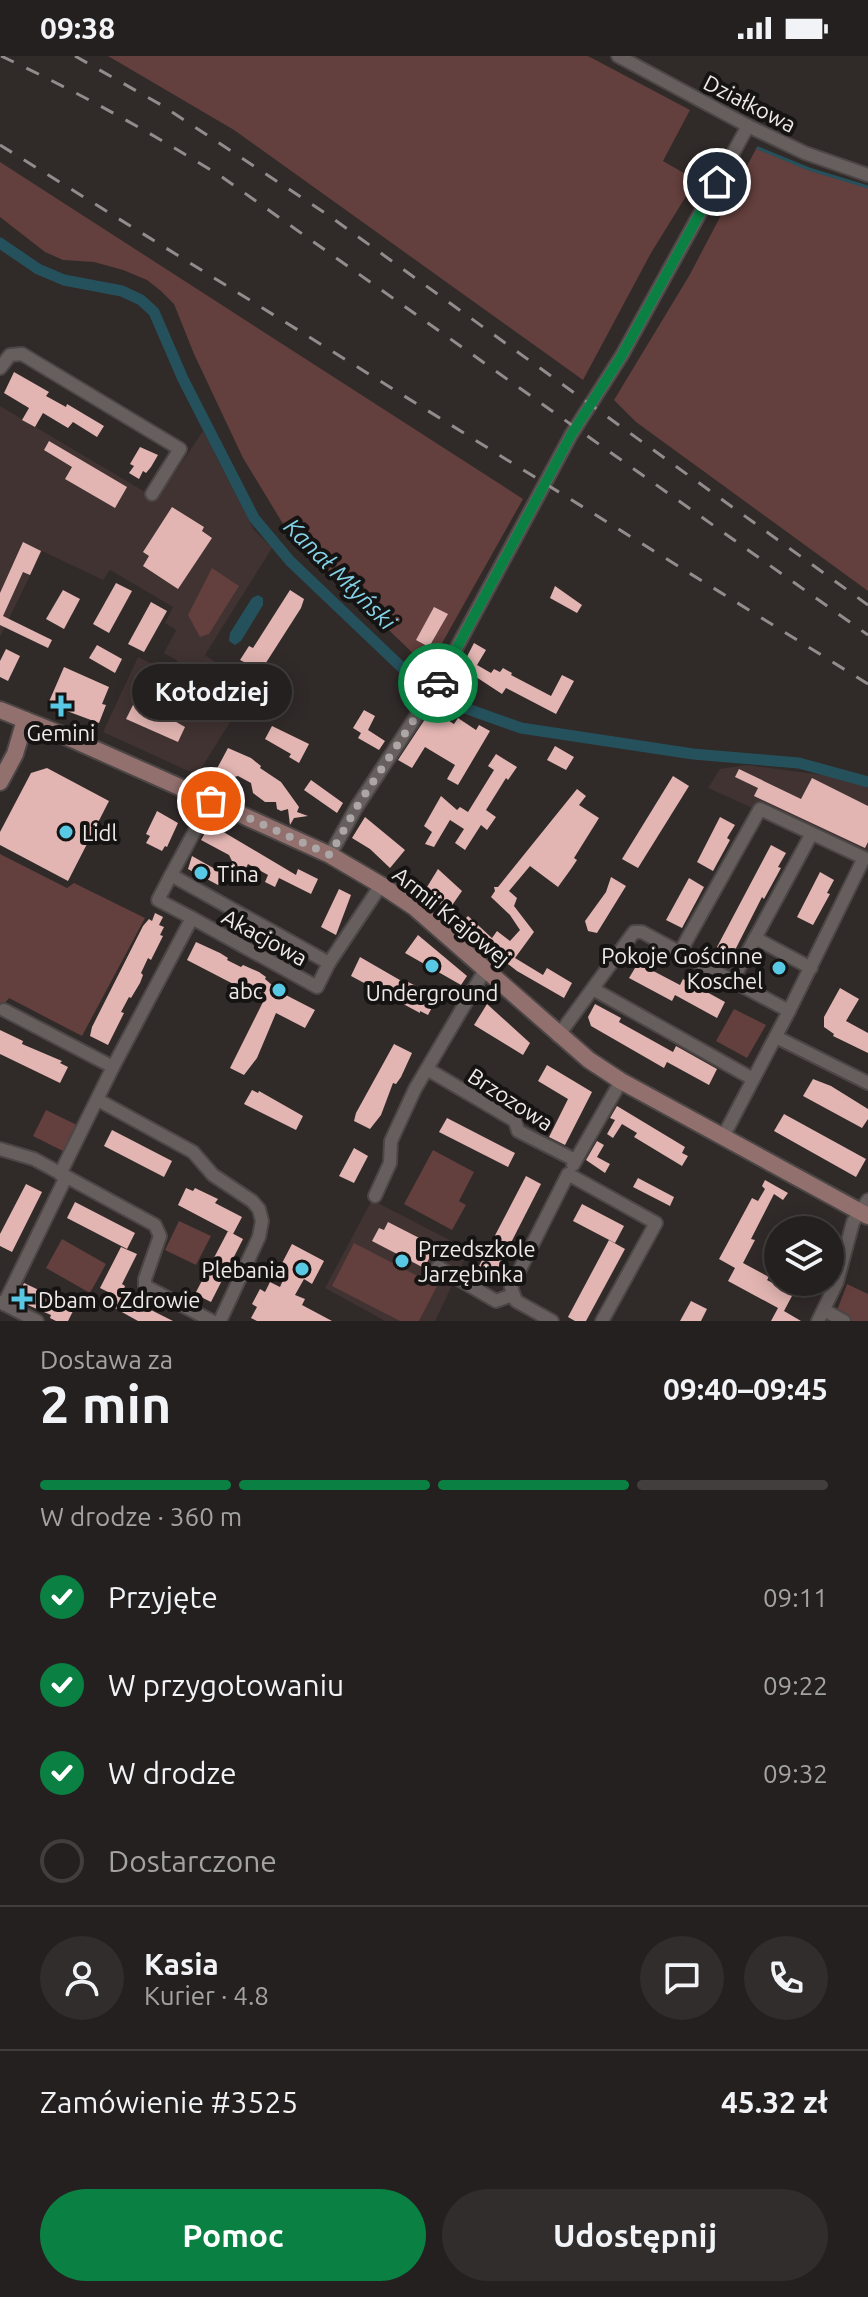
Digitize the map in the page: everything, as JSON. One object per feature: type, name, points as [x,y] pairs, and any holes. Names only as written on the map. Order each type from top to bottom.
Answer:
[{"type":"street","name":"Działkowa","points":[[618,56],[748,126],[805,153],[868,175]]},
{"type":"street","points":[[330,855],[356,808],[436,686],[571,435],[622,355],[748,126]]},
{"type":"street","points":[[0,368],[7,357],[22,354],[180,449],[152,494]]},
{"type":"street","name":"Armii Krajowej","points":[[0,710],[330,855],[414,907],[589,1060],[723,1137],[865,1209]]},
{"type":"street","points":[[0,782],[15,754],[25,720]]},
{"type":"street","points":[[192,918],[158,900],[211,801]]},
{"type":"street","points":[[680,952],[760,809],[864,858],[863,872],[723,1137]]},
{"type":"street","points":[[733,979],[811,835]]},
{"type":"street","name":"Akacjowa","points":[[171,875],[329,963]]},
{"type":"street","name":"Akacjowa","points":[[2,1303],[113,1067],[192,918],[317,987],[329,963],[381,885]]},
{"type":"street","points":[[558,1036],[634,932],[642,932],[789,1011]]},
{"type":"street","points":[[755,938],[811,968]]},
{"type":"street","points":[[375,1196],[390,1163],[391,1141],[427,1069],[485,970]]},
{"type":"street","points":[[593,989],[753,1079]]},
{"type":"street","points":[[4,1010],[113,1067]]},
{"type":"street","points":[[776,1037],[868,1083]]},
{"type":"street","name":"Brzozowa","points":[[427,1069],[515,1121],[518,1131],[575,1160]]},
{"type":"street","points":[[552,1321],[516,1301],[511,1287],[575,1160],[621,1081]]},
{"type":"street","points":[[98,1100],[193,1152],[213,1175],[259,1209],[262,1221],[259,1237],[220,1321]]},
{"type":"street","points":[[0,1149],[34,1159],[155,1225],[160,1236],[145,1286],[212,1321]]},
{"type":"street","points":[[568,1174],[656,1223],[602,1321]]},
{"type":"street","points":[[844,1321],[821,1316],[837,1282],[853,1222],[865,1209]]},
{"type":"street","points":[[438,1267],[496,1301],[512,1295]]},
{"type":"street","points":[[2,1303],[37,1321]]},
{"type":"shaded area","points":[[108,56],[588,56],[690,110],[663,161],[696,180],[651,253],[583,380],[234,130]]},
{"type":"shaded area","points":[[757,147],[809,169],[868,188],[868,591],[636,422],[614,400],[689,276]]},
{"type":"shaded area","points":[[0,162],[523,499],[428,668],[288,532],[243,458],[174,304],[147,280],[123,270],[94,262],[63,260],[45,252],[0,217]]},
{"type":"shaded area","points":[[0,406],[157,499],[203,431],[254,530],[272,548],[205,655],[232,673],[224,685],[244,700],[197,775],[103,732],[138,657],[172,673],[178,661],[164,653],[176,630],[165,623],[173,607],[110,570],[103,580],[42,551],[0,637]]},
{"type":"shaded area","points":[[212,568],[239,586],[209,634],[200,637],[188,615]]},
{"type":"shaded area","points":[[746,765],[845,778],[868,788],[868,864],[864,858],[708,788],[720,769]]},
{"type":"shaded area","points":[[0,854],[67,888],[74,883],[145,918],[82,1036],[9,998],[0,1009]]},
{"type":"shaded area","points":[[734,1009],[766,1025],[747,1058],[716,1041]]},
{"type":"shaded area","points":[[46,1110],[77,1125],[65,1152],[33,1136]]},
{"type":"shaded area","points":[[433,1150],[474,1172],[459,1201],[466,1205],[452,1230],[404,1204]]},
{"type":"shaded area","name":"Przedszkole Jarzębinka","points":[[372,1200],[469,1250],[435,1321],[385,1321],[325,1288]]},
{"type":"shaded area","points":[[179,1221],[211,1236],[196,1265],[165,1250]]},
{"type":"shaded area","points":[[62,1239],[106,1264],[90,1293],[46,1268]]},
{"type":"shaded area","points":[[354,1243],[437,1286],[419,1321],[400,1321],[332,1286]]},
{"type":"shaded area","points":[[847,1284],[868,1294],[868,1321],[833,1321]]},
{"type":"water","points":[[258,595],[263,598],[263,605],[241,641],[235,645],[229,641],[230,633],[252,598]]},
{"type":"building","points":[[14,372],[49,392],[46,396],[66,407],[67,404],[104,426],[97,437],[73,422],[68,428],[43,413],[35,427],[22,420],[29,408],[4,393]]},
{"type":"building","points":[[49,441],[127,487],[115,508],[65,479],[72,467],[44,450]]},
{"type":"building","points":[[140,447],[158,455],[139,479],[129,473],[134,466],[130,464]]},
{"type":"building","points":[[172,507],[204,527],[202,531],[212,538],[178,589],[143,566],[149,556],[143,552]]},
{"type":"building","points":[[23,542],[41,551],[30,575],[23,572],[3,616],[52,640],[48,648],[0,625],[0,593]]},
{"type":"building","points":[[116,583],[132,591],[109,633],[93,624]]},
{"type":"building","points":[[555,586],[582,605],[577,613],[550,598]]},
{"type":"building","points":[[63,590],[80,599],[64,629],[46,619]]},
{"type":"building","points":[[290,590],[304,599],[301,608],[248,691],[236,684],[246,663],[240,660],[249,646],[253,648]]},
{"type":"building","points":[[151,602],[167,611],[144,652],[128,644]]},
{"type":"building","points":[[434,607],[448,614],[429,647],[416,640]]},
{"type":"building","points":[[474,643],[486,650],[477,665],[491,673],[494,669],[500,672],[503,668],[551,696],[562,675],[574,681],[556,714],[506,688],[502,694],[473,675],[467,686],[455,680]]},
{"type":"building","points":[[97,645],[122,659],[115,673],[89,658]]},
{"type":"building","points":[[6,649],[20,656],[8,681],[0,677],[0,661]]},
{"type":"building","points":[[64,667],[109,687],[99,723],[48,704]]},
{"type":"building","points":[[136,699],[185,727],[178,742],[126,719]]},
{"type":"building","points":[[364,710],[375,716],[368,730],[385,741],[379,750],[358,738],[361,733],[353,728]]},
{"type":"building","points":[[431,710],[454,724],[458,718],[476,730],[479,725],[490,731],[458,785],[447,779],[455,765],[425,747],[412,768],[398,760]]},
{"type":"building","points":[[272,726],[309,744],[299,763],[289,757],[291,754],[265,739]]},
{"type":"building","points":[[555,746],[574,757],[566,770],[547,760]]},
{"type":"building","points":[[228,748],[251,758],[281,782],[299,807],[297,812],[308,816],[294,818],[290,825],[288,809],[281,811],[277,809],[276,802],[265,802],[253,793],[251,783],[238,776],[222,780],[213,776]]},
{"type":"building","points":[[496,754],[517,767],[508,780],[506,778],[486,810],[496,817],[487,830],[481,825],[465,850],[455,843],[464,829],[450,820],[434,847],[425,844],[432,832],[424,826],[441,796],[457,810],[460,807],[468,812],[494,770],[488,766]]},
{"type":"building","points":[[47,768],[109,801],[68,881],[0,845],[0,832],[31,773]]},
{"type":"building","points":[[739,769],[801,799],[812,778],[868,806],[868,842],[865,848],[754,796],[758,788],[735,777]]},
{"type":"building","points":[[673,776],[689,786],[638,868],[622,859]]},
{"type":"building","points":[[311,780],[343,803],[337,813],[304,790]]},
{"type":"building","points":[[577,789],[586,796],[579,805],[599,818],[574,858],[577,860],[571,869],[558,887],[530,866],[509,891],[517,898],[514,906],[534,932],[515,958],[543,975],[547,968],[572,983],[564,998],[517,971],[461,923],[468,916],[492,938],[497,931],[510,941],[520,930],[491,897],[494,887],[498,887]]},
{"type":"building","points":[[157,811],[178,823],[162,851],[146,843],[150,836],[146,834]]},
{"type":"building","points":[[365,817],[405,850],[390,868],[370,849],[352,838]]},
{"type":"building","points":[[720,817],[735,825],[713,871],[697,862]]},
{"type":"building","points":[[210,824],[296,875],[298,869],[318,879],[311,894],[279,878],[275,887],[265,882],[268,875],[248,864],[239,882],[225,875],[232,861],[229,855],[201,840]]},
{"type":"building","points":[[771,845],[786,853],[778,867],[781,868],[764,899],[762,897],[732,956],[717,947]]},
{"type":"building","points":[[192,856],[224,874],[218,885],[188,869]]},
{"type":"building","points":[[438,869],[462,891],[448,911],[424,892]]},
{"type":"building","points":[[820,872],[834,880],[813,925],[797,917]]},
{"type":"building","points":[[611,877],[626,886],[597,933],[588,931],[585,921],[606,892]]},
{"type":"building","points":[[689,878],[704,887],[682,928],[666,920]]},
{"type":"building","points":[[339,889],[351,895],[336,935],[321,927]]},
{"type":"building","points":[[155,913],[163,917],[159,925],[164,927],[160,935],[163,936],[151,960],[148,958],[140,983],[121,1012],[124,1013],[108,1045],[90,1036],[92,1027],[143,926],[149,919],[152,921]]},
{"type":"building","points":[[418,935],[467,976],[461,985],[405,953]]},
{"type":"building","points":[[196,942],[241,967],[243,965],[259,972],[280,992],[315,1010],[305,1028],[276,1013],[257,1058],[244,1075],[230,1068],[264,1000],[187,960]]},
{"type":"building","points":[[360,957],[405,983],[430,993],[428,996],[436,1000],[428,1015],[351,976]]},
{"type":"building","points":[[638,963],[680,985],[683,979],[725,1002],[717,1018],[675,995],[672,1001],[629,978]]},
{"type":"building","points":[[840,988],[859,999],[846,1021],[868,1033],[868,1053],[833,1036],[824,1027],[824,1017]]},
{"type":"building","points":[[487,1004],[530,1043],[523,1055],[474,1025]]},
{"type":"building","points":[[595,1004],[621,1018],[619,1022],[673,1052],[676,1046],[717,1069],[709,1085],[667,1062],[664,1068],[591,1026],[588,1017]]},
{"type":"building","points":[[0,1030],[23,1041],[22,1044],[62,1061],[60,1063],[68,1067],[60,1083],[0,1054]]},
{"type":"building","points":[[394,1044],[412,1053],[401,1077],[396,1084],[393,1083],[381,1115],[370,1129],[354,1121],[356,1113]]},
{"type":"building","points":[[547,1065],[592,1092],[565,1145],[549,1137],[568,1099],[538,1081]]},
{"type":"building","points":[[813,1079],[831,1086],[868,1109],[868,1119],[862,1128],[803,1096]]},
{"type":"building","points":[[252,1090],[303,1116],[296,1130],[244,1104]]},
{"type":"building","points":[[617,1106],[685,1147],[682,1153],[688,1156],[682,1166],[634,1137],[637,1133],[622,1124],[613,1138],[607,1134],[615,1120],[610,1118]]},
{"type":"building","points":[[784,1114],[866,1159],[856,1177],[774,1131]]},
{"type":"building","points":[[447,1118],[515,1153],[508,1167],[439,1132]]},
{"type":"building","points":[[112,1130],[172,1161],[164,1177],[104,1146]]},
{"type":"building","points":[[597,1141],[604,1145],[597,1157],[610,1164],[605,1173],[586,1160]]},
{"type":"building","points":[[354,1148],[368,1156],[354,1183],[339,1176]]},
{"type":"building","points":[[526,1176],[541,1184],[495,1274],[479,1266]]},
{"type":"building","points":[[638,1178],[674,1197],[670,1206],[633,1187]]},
{"type":"building","points":[[765,1180],[788,1193],[783,1200],[774,1194],[751,1239],[755,1240],[743,1263],[764,1274],[764,1296],[792,1296],[784,1311],[801,1321],[771,1321],[778,1308],[728,1281],[735,1268],[719,1259],[752,1198],[758,1201],[765,1189],[762,1186]]},
{"type":"building","points":[[26,1184],[42,1192],[12,1252],[0,1246],[0,1234]]},
{"type":"building","points":[[186,1188],[193,1191],[195,1188],[218,1199],[215,1203],[242,1217],[233,1234],[178,1205]]},
{"type":"building","points":[[75,1202],[135,1233],[127,1249],[67,1218]]},
{"type":"building","points":[[582,1204],[624,1226],[615,1243],[573,1221]]},
{"type":"building","points":[[388,1222],[431,1244],[428,1249],[431,1255],[424,1268],[372,1241],[379,1228],[384,1230]]},
{"type":"building","points":[[228,1231],[243,1239],[211,1302],[195,1294]]},
{"type":"building","points":[[609,1240],[625,1249],[586,1321],[575,1321],[568,1317]]},
{"type":"building","points":[[292,1244],[324,1261],[312,1284],[304,1279],[295,1295],[305,1299],[302,1305],[332,1321],[257,1321],[251,1318],[257,1307],[252,1304],[260,1289],[265,1292],[270,1282],[280,1287],[287,1271],[280,1267]]},
{"type":"building","points":[[121,1247],[137,1254],[122,1284],[125,1286],[123,1291],[135,1297],[133,1301],[173,1321],[138,1321],[111,1306],[116,1296],[100,1288]]},
{"type":"building","points":[[24,1283],[75,1307],[68,1321],[56,1321],[50,1318],[51,1315],[16,1300]]},
{"type":"building","points":[[691,1301],[707,1309],[701,1321],[680,1321]]},
{"type":"waterway","points":[[758,148],[809,169],[868,187]]},
{"type":"waterway","name":"Kanał Młyński","points":[[0,243],[38,269],[64,280],[122,291],[141,300],[154,312],[183,379],[254,518],[290,561],[434,695],[521,728],[693,754],[799,763],[868,782]]},
{"type":"railway","points":[[1,56],[113,113],[222,177],[868,635]]},
{"type":"railway","points":[[75,56],[163,106],[328,215],[868,605]]},
{"type":"railway","points":[[0,145],[868,684]]},
{"type":"way so far","points":[[211,801],[330,855],[344,827],[438,683]]},
{"type":"place","name":"Gemini","points":[[61,706]]},
{"type":"place","name":"Kołodziej","points":[[211,801]]},
{"type":"place","name":"Lidl","points":[[66,832]]},
{"type":"place","name":"Tina","points":[[201,873]]},
{"type":"place","name":"Underground","points":[[432,966]]},
{"type":"place","name":"Pokoje Gościnne Koschel","points":[[779,968]]},
{"type":"place","name":"abc","points":[[279,990]]},
{"type":"place","name":"Przedszkole Jarzębinka","points":[[402,1261]]},
{"type":"place","name":"Plebania","points":[[302,1269]]},
{"type":"place","name":"Dbam o Zdrowie","points":[[22,1299]]},
{"type":"route","points":[[438,683],[571,435],[622,355],[717,182]]}]
